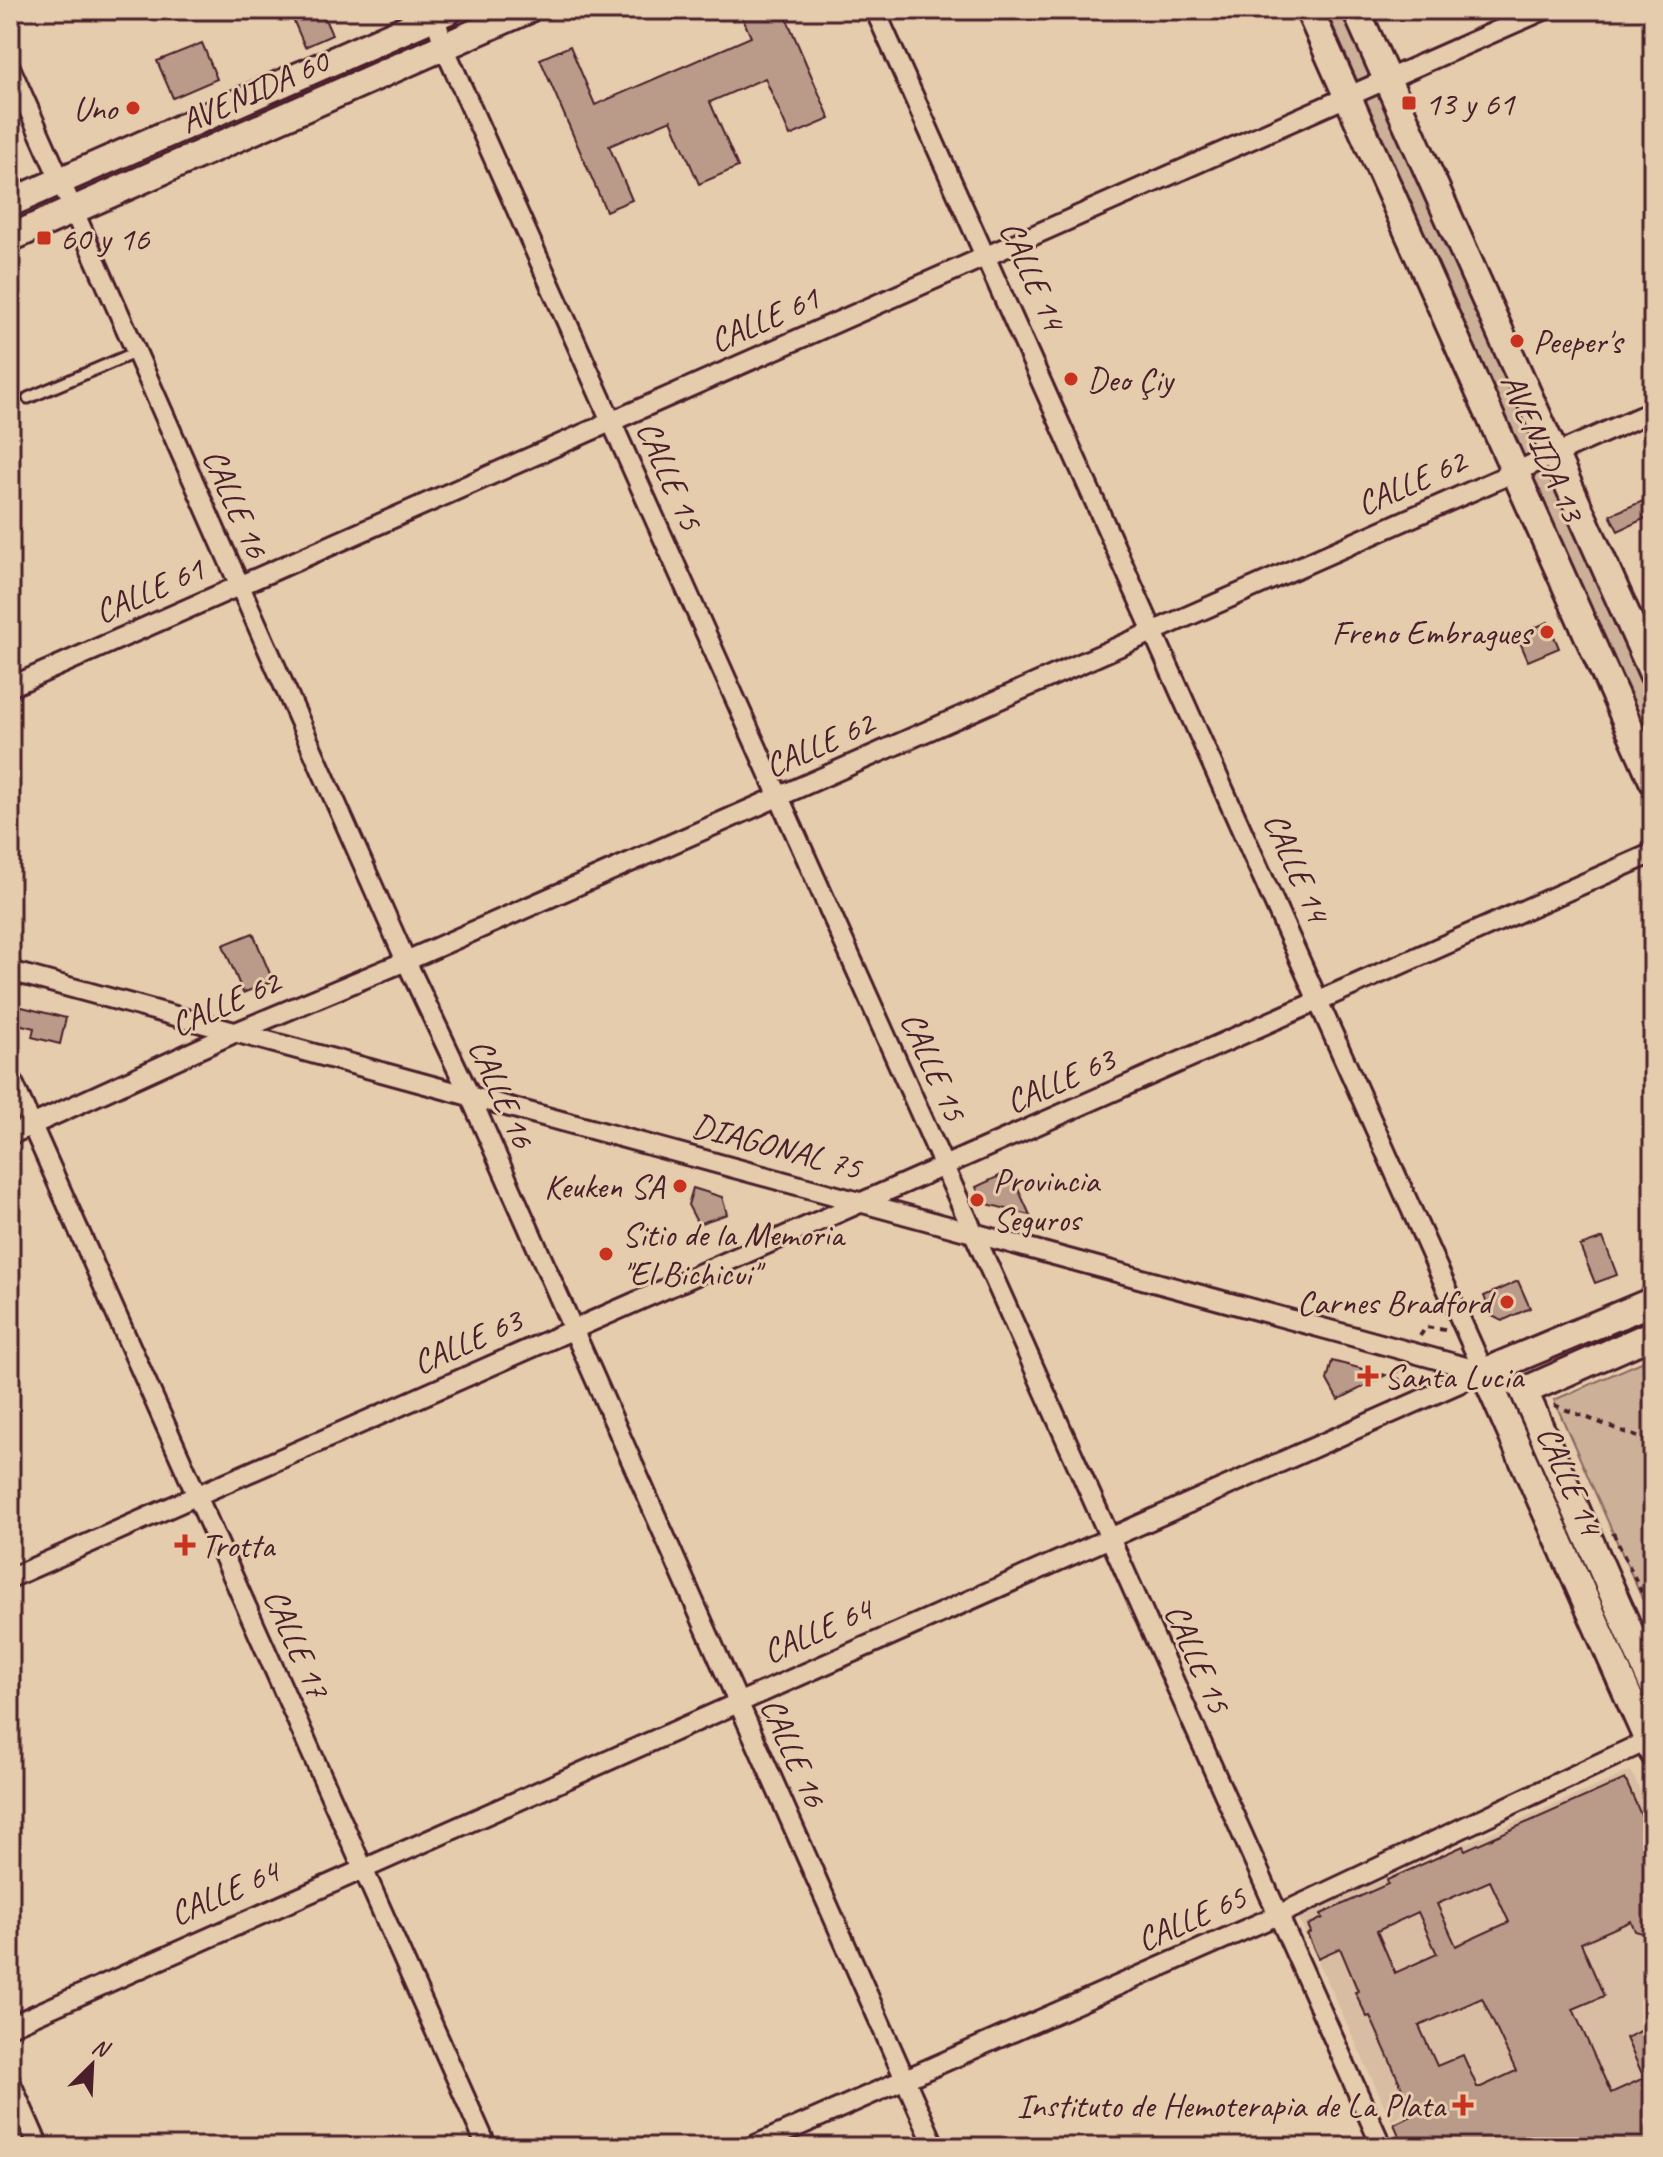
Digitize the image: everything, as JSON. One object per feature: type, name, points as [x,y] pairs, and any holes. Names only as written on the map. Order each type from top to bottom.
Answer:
[{"type":"main road","name":"AVENIDA 60","points":[[10,238],[527,10]]},
{"type":"main road","name":"AVENIDA 13","points":[[1309,10],[1653,781]]},
{"type":"main road","name":"AVENIDA 13","points":[[1356,10],[1653,674]]},
{"type":"main road","name":"AVENIDA 60","points":[[10,203],[439,12]]},
{"type":"main road","name":"CALLE 64","points":[[1484,1372],[1653,1301]]},
{"type":"main road","points":[[1524,1391],[1653,1334]]},
{"type":"main road","name":"CALLE 14","points":[[1484,1372],[1651,1744]]},
{"type":"main road","name":"CALLE 14","points":[[1524,1391],[1653,1685]]},
{"type":"street","name":"CALLE 14","points":[[875,10],[1484,1372]]},
{"type":"street","name":"CALLE 61","points":[[10,687],[1544,10]]},
{"type":"street","name":"CALLE 15","points":[[439,12],[444,47],[1382,2147]]},
{"type":"street","name":"CALLE 16","points":[[10,67],[134,353],[406,961],[470,1096],[935,2147]]},
{"type":"street","name":"CALLE 62","points":[[10,1135],[236,1032],[406,961],[1653,411]]},
{"type":"street","name":"CALLE 63","points":[[10,1578],[1653,853]]},
{"type":"street","name":"DIAGONAL 75","points":[[10,971],[1484,1372],[1524,1391]]},
{"type":"street","name":"CALLE 17","points":[[10,1076],[487,2147]]},
{"type":"street","name":"CALLE 64","points":[[10,2026],[1484,1372]]},
{"type":"street","name":"CALLE 65","points":[[751,2147],[1278,1915],[1651,1744]]},
{"type":"street","points":[[10,2081],[39,2147]]},
{"type":"lane","points":[[28,398],[134,353]]},
{"type":"path","points":[[1552,1404],[1653,1443]]},
{"type":"shaded area","points":[[1326,10],[1350,10],[1653,697],[1653,752]]},
{"type":"shaded area","points":[[1653,1357],[1653,1623],[1554,1400]]},
{"type":"shaded area","points":[[1631,1771],[1653,1818],[1653,2147],[1404,2147],[1394,2124],[1480,2085],[1478,2082],[1391,2120],[1298,1917]]},
{"type":"building","points":[[289,10],[321,10],[332,35],[305,47]]},
{"type":"building","points":[[739,10],[783,10],[830,119],[790,136],[765,78],[710,102],[738,167],[699,184],[671,120],[609,146],[632,200],[606,211],[540,59],[570,46],[595,105],[751,37]]},
{"type":"building","points":[[202,43],[217,79],[173,98],[157,61]]},
{"type":"building","points":[[1643,501],[1650,516],[1618,531],[1610,515]]},
{"type":"building","points":[[1548,622],[1559,648],[1528,661],[1517,635]]},
{"type":"building","points":[[253,933],[273,981],[243,993],[223,945]]},
{"type":"building","points":[[10,1004],[66,1018],[60,1044],[32,1037],[34,1028],[10,1022]]},
{"type":"building","points":[[1010,1171],[1030,1215],[983,1203],[976,1187]]},
{"type":"building","points":[[693,1188],[722,1197],[727,1214],[698,1224],[688,1205]]},
{"type":"building","points":[[1603,1238],[1617,1275],[1595,1283],[1580,1246]]},
{"type":"building","name":"Carnes Bradford","points":[[1518,1281],[1530,1308],[1502,1321],[1492,1316],[1484,1296]]},
{"type":"building","points":[[1332,1361],[1386,1375],[1338,1400],[1327,1380]]},
{"type":"building","points":[[1625,1779],[1653,1842],[1653,1936],[1635,1931],[1631,1921],[1581,1943],[1604,1996],[1573,2009],[1611,2093],[1644,2078],[1626,2038],[1653,2025],[1653,2147],[1404,2147],[1394,2124],[1414,2115],[1370,2016],[1367,2017],[1355,1992],[1358,1991],[1340,1948],[1318,1958],[1307,1934],[1311,1932],[1308,1925],[1323,1918],[1321,1914],[1388,1884],[1387,1880],[1463,1846],[1465,1850]],"holes":[[[1490,1881],[1509,1922],[1456,1946],[1437,1904]],[[1418,1912],[1437,1954],[1395,1973],[1377,1931]],[[1482,1998],[1516,2071],[1477,2087],[1463,2055],[1437,2066],[1419,2026]]]},
{"type":"place","name":"13 y 61","points":[[1409,103]]},
{"type":"place","name":"Uno","points":[[133,108]]},
{"type":"place","name":"60 y 16","points":[[44,238]]},
{"type":"place","name":"Peeper's","points":[[1517,341]]},
{"type":"place","name":"Deo Çiy","points":[[1071,379]]},
{"type":"place","name":"Freno Embragues","points":[[1547,632]]},
{"type":"place","name":"Keuken SA","points":[[680,1186]]},
{"type":"place","name":"Provincia Seguros","points":[[977,1200]]},
{"type":"place","name":"Sitio de la Memoria \"El Bichicui\"","points":[[606,1254]]},
{"type":"place","name":"Carnes Bradford","points":[[1507,1302]]},
{"type":"place","name":"Santa Lucia","points":[[1368,1376]]},
{"type":"place","name":"Trotta","points":[[185,1545]]},
{"type":"place","name":"Instituto de Hemoterapia de La Plata","points":[[1463,2105]]}]
